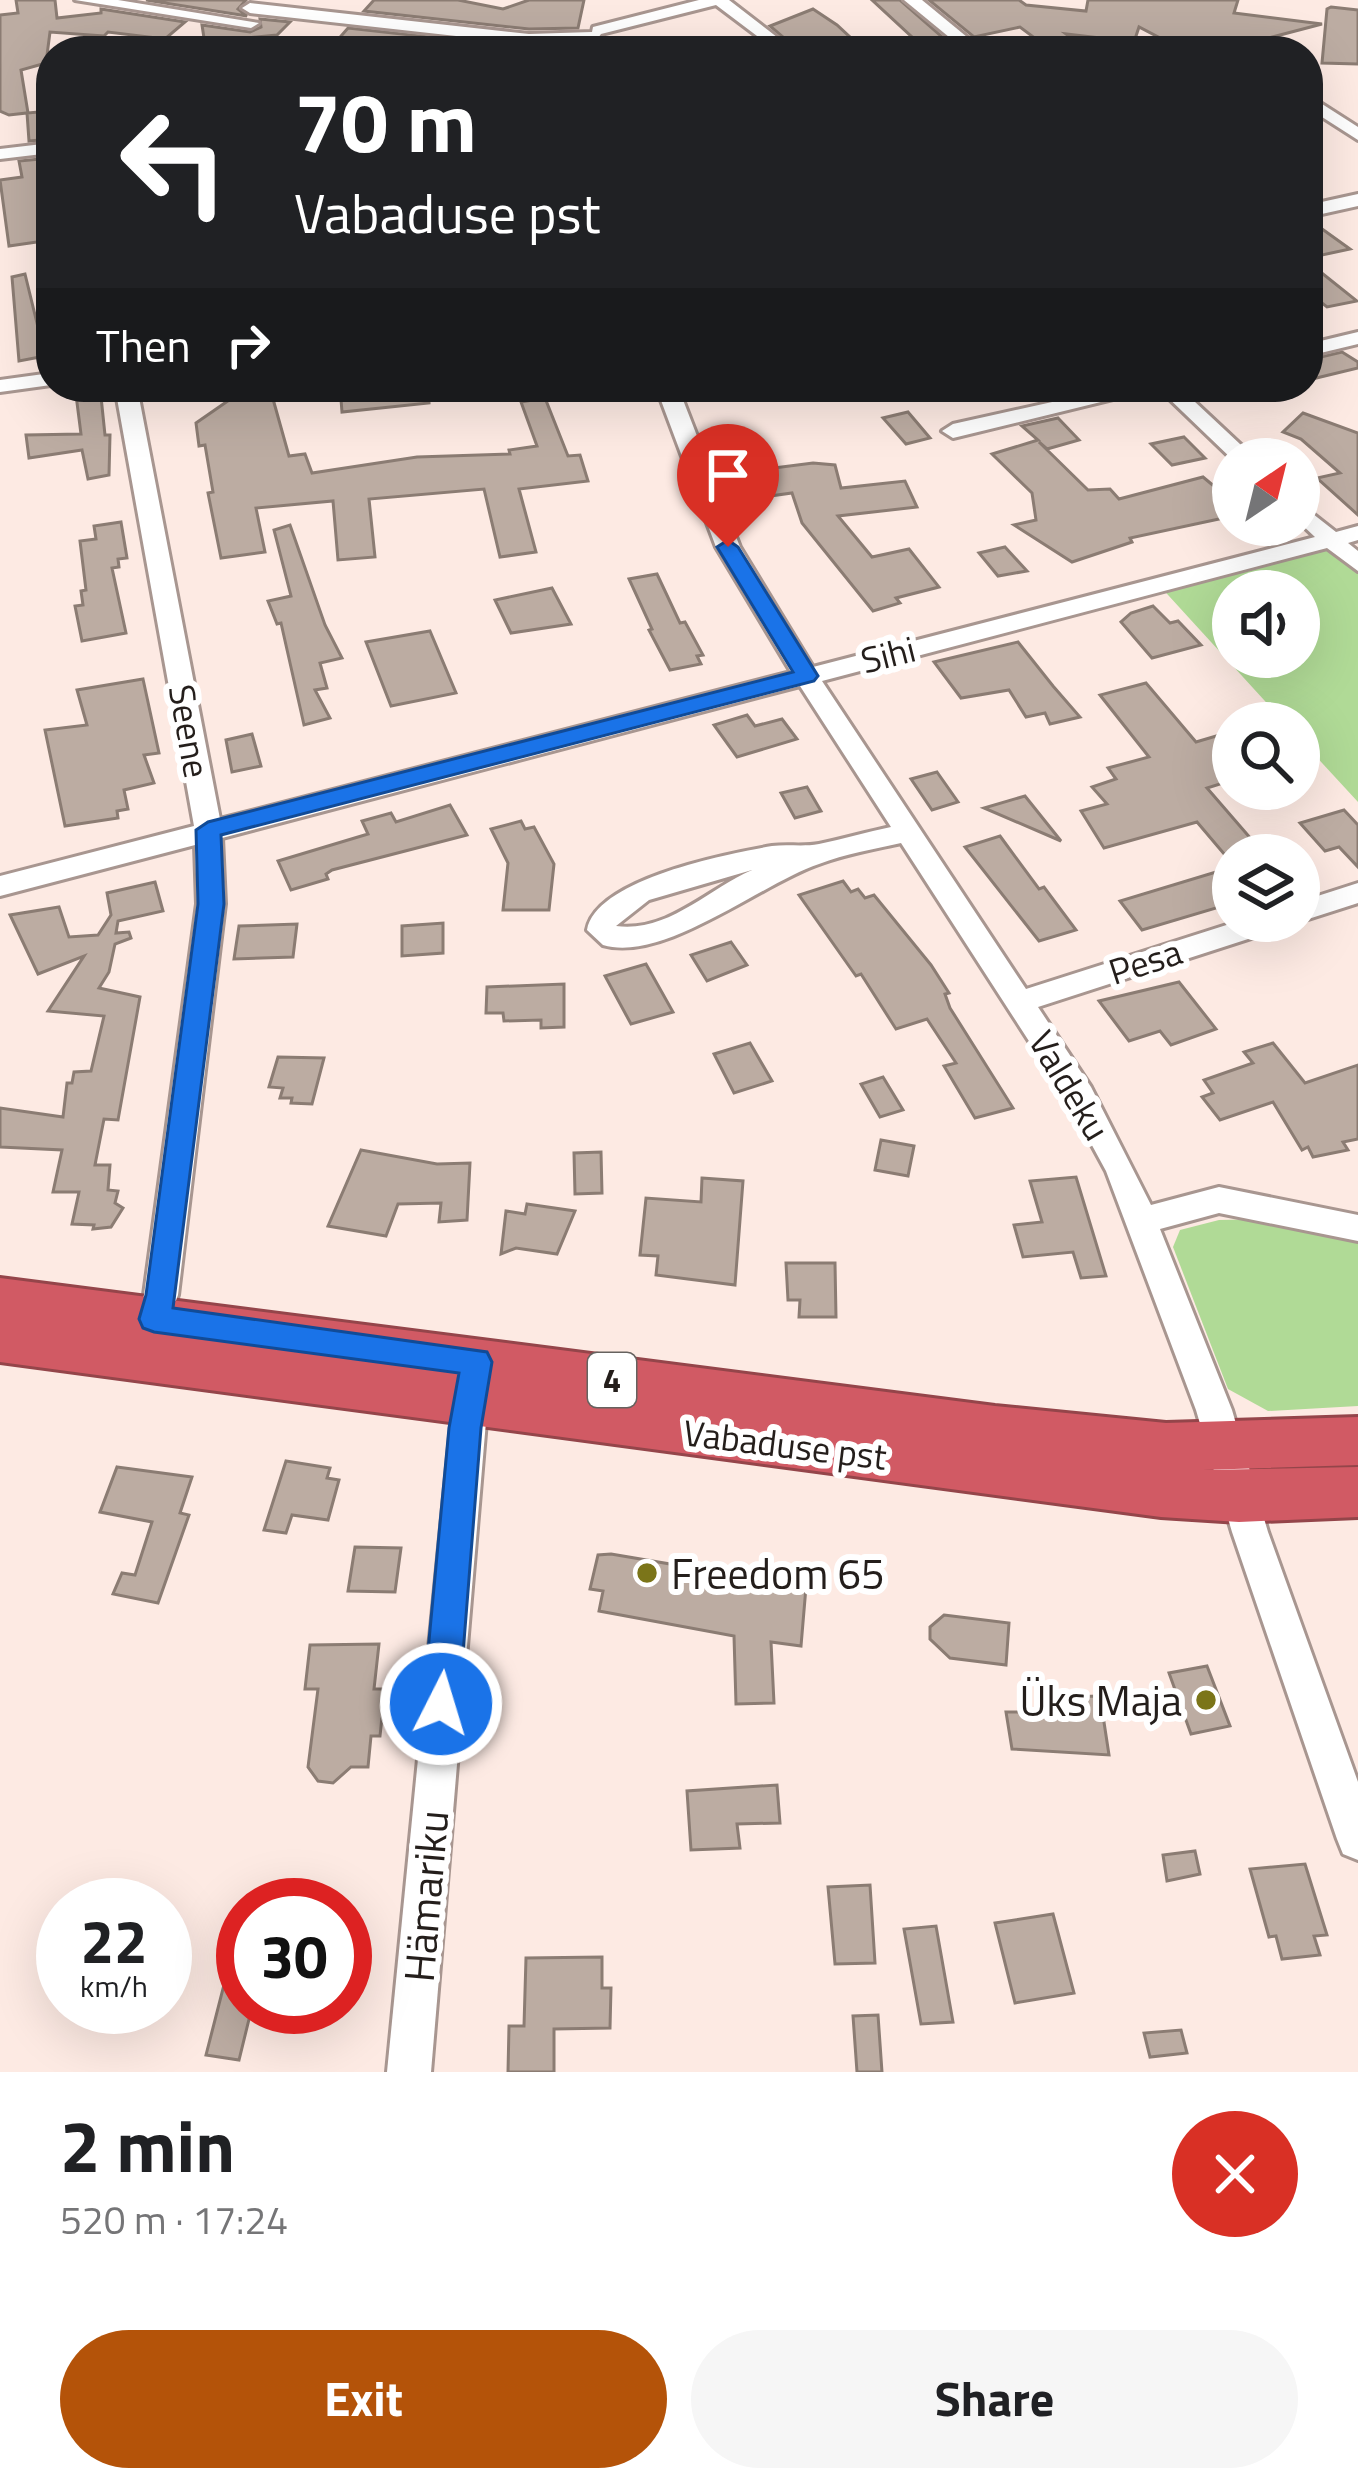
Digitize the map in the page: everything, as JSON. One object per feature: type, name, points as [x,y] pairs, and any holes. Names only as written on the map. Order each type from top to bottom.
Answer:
[{"type":"highway","name":"Vabaduse pst","points":[[0,1299],[146,1339],[472,1383],[1161,1492],[1358,1441]]},
{"type":"highway","name":"Vabaduse pst","points":[[0,1340],[146,1339]]},
{"type":"highway","name":"Vabaduse pst","points":[[1233,1472],[1358,1492]]},
{"type":"street","points":[[83,0],[491,36]]},
{"type":"street","points":[[596,36],[616,0]]},
{"type":"street","points":[[604,36],[718,0],[767,36]]},
{"type":"street","points":[[912,0],[957,36]]},
{"type":"street","points":[[1323,110],[1358,134]]},
{"type":"street","points":[[0,154],[36,150]]},
{"type":"street","points":[[1323,208],[1358,200]]},
{"type":"street","points":[[1323,346],[1358,338]]},
{"type":"street","points":[[0,386],[36,381]]},
{"type":"street","name":"Seene","points":[[130,402],[208,830],[211,904],[161,1295],[146,1339]]},
{"type":"street","name":"Valdeku","points":[[673,402],[728,547],[806,676],[1080,1095],[1142,1221],[1358,1839]]},
{"type":"street","points":[[953,430],[1080,402]]},
{"type":"street","points":[[1183,402],[1222,438]]},
{"type":"street","points":[[1320,529],[1358,564]]},
{"type":"street","name":"Sihi","points":[[0,886],[1358,533]]},
{"type":"street","points":[[813,855],[777,855],[707,870],[639,893],[603,918],[601,930],[613,938],[638,937],[706,914],[745,884],[813,855],[907,832]]},
{"type":"street","points":[[1320,905],[1358,893]]},
{"type":"street","name":"Pesa","points":[[1018,1002],[1212,940]]},
{"type":"street","points":[[1142,1221],[1219,1201],[1358,1228]]},
{"type":"street","name":"Hämariku","points":[[409,2072],[472,1383]]},
{"type":"green space","points":[[1332,540],[1358,564],[1358,802],[1320,761],[1320,702],[1266,702],[1244,678],[1320,678],[1320,570],[1213,570]]},
{"type":"green space","points":[[1212,570],[1212,643],[1158,584]]},
{"type":"green space","points":[[1270,1219],[1358,1237],[1358,1406],[1268,1411],[1228,1389],[1173,1247],[1180,1230],[1219,1220]]},
{"type":"building","points":[[16,0],[55,0],[57,18],[101,13],[101,9],[185,22],[169,36],[50,32],[49,36],[36,36],[36,66],[21,70],[28,113],[36,112],[36,140],[29,141],[27,113],[0,111],[0,15],[18,13]]},
{"type":"building","points":[[146,0],[246,0],[238,9],[247,16]]},
{"type":"building","points":[[374,0],[458,0],[503,9],[529,0],[584,0],[578,28],[529,29],[364,11]]},
{"type":"building","points":[[872,0],[900,0],[941,36],[911,36]]},
{"type":"building","points":[[929,0],[1019,0],[1026,5],[1086,11],[1088,0],[1238,0],[1234,13],[1322,24],[1276,36],[1156,36],[1139,27],[1136,36],[1032,36],[1020,27],[973,36]]},
{"type":"building","points":[[813,9],[849,36],[782,36],[770,26]]},
{"type":"building","points":[[1327,9],[1358,10],[1358,64],[1323,63]]},
{"type":"building","points":[[260,19],[290,22],[277,35],[267,36],[204,36],[202,25],[250,32],[261,27]]},
{"type":"building","points":[[348,28],[420,36],[341,36]]},
{"type":"building","points":[[36,159],[36,242],[9,246],[0,180],[22,177],[19,161]]},
{"type":"building","points":[[1323,230],[1350,249],[1323,255]]},
{"type":"building","points":[[25,274],[36,319],[36,358],[19,361],[12,277]]},
{"type":"building","points":[[1323,274],[1357,301],[1323,304]]},
{"type":"building","points":[[1342,352],[1358,362],[1358,368],[1323,376],[1323,356]]},
{"type":"building","points":[[77,402],[102,402],[105,435],[110,435],[109,475],[88,479],[82,450],[29,458],[26,435],[81,434]]},
{"type":"building","points":[[226,402],[274,402],[289,456],[305,454],[312,473],[417,457],[510,454],[509,450],[537,446],[521,402],[547,402],[568,456],[580,455],[588,481],[519,489],[536,552],[500,557],[484,489],[369,499],[375,557],[338,560],[333,501],[256,508],[265,552],[221,558],[208,493],[213,492],[205,445],[199,446],[196,423]]},
{"type":"building","points":[[341,402],[429,402],[429,403],[342,412]]},
{"type":"building","points":[[908,412],[930,438],[906,444],[883,418]]},
{"type":"building","points":[[1303,413],[1358,433],[1358,515],[1320,481],[1340,473],[1320,456],[1320,438],[1283,432]]},
{"type":"building","points":[[1058,418],[1079,440],[1047,449],[1039,442],[1088,490],[1110,489],[1119,499],[1203,477],[1212,484],[1212,520],[1130,538],[1132,542],[1072,562],[1014,525],[1036,520],[1032,493],[992,454],[1038,440],[1022,426]]},
{"type":"building","points":[[1184,437],[1205,458],[1172,465],[1151,444]]},
{"type":"building","points":[[835,465],[841,488],[905,481],[917,507],[838,516],[872,557],[909,549],[939,587],[896,598],[900,603],[873,611],[802,523],[792,493],[770,496],[759,470]]},
{"type":"building","points":[[121,522],[127,558],[118,559],[119,567],[112,568],[126,633],[82,641],[75,606],[83,605],[81,591],[86,590],[80,541],[96,539],[94,526]]},
{"type":"building","points":[[290,525],[325,625],[342,658],[320,663],[327,688],[315,690],[330,718],[304,725],[281,623],[277,624],[268,601],[291,596],[274,530]]},
{"type":"building","points":[[1005,547],[1027,571],[998,576],[979,553]]},
{"type":"building","points":[[657,574],[680,623],[685,622],[703,655],[697,656],[701,664],[670,670],[649,630],[629,579]]},
{"type":"building","points":[[552,588],[571,624],[511,633],[495,600]]},
{"type":"building","points":[[1153,606],[1170,623],[1178,621],[1201,645],[1152,658],[1121,622]]},
{"type":"building","points":[[430,631],[456,693],[391,706],[366,642]]},
{"type":"building","points":[[1018,642],[1080,717],[1050,724],[1045,713],[1026,717],[1009,690],[961,698],[934,662]]},
{"type":"building","points":[[143,679],[159,753],[144,755],[154,783],[124,790],[128,809],[117,811],[118,818],[65,826],[45,730],[87,725],[77,690]]},
{"type":"building","points":[[1146,683],[1196,742],[1212,737],[1212,786],[1207,788],[1212,810],[1226,810],[1247,834],[1212,834],[1212,840],[1197,822],[1104,848],[1081,811],[1107,804],[1092,787],[1116,779],[1108,768],[1149,757],[1100,695]]},
{"type":"building","points":[[747,715],[755,726],[782,719],[797,739],[737,757],[714,725]]},
{"type":"building","points":[[252,734],[261,766],[232,772],[226,740]]},
{"type":"building","points":[[937,772],[958,802],[932,810],[911,779]]},
{"type":"building","points":[[807,787],[821,811],[795,818],[781,793]]},
{"type":"building","points":[[1025,796],[1061,841],[984,808]]},
{"type":"building","points":[[450,805],[467,835],[332,870],[326,874],[328,879],[291,890],[278,861],[368,834],[362,821],[391,813],[396,822]]},
{"type":"building","points":[[1344,810],[1358,825],[1358,867],[1339,847],[1325,851],[1320,834],[1310,834],[1300,823]]},
{"type":"building","points":[[521,821],[525,829],[534,827],[554,864],[549,910],[503,910],[508,863],[491,829]]},
{"type":"building","points":[[1000,836],[1076,930],[1039,941],[965,847]]},
{"type":"building","points":[[1212,873],[1212,909],[1142,930],[1120,901]]},
{"type":"building","points":[[843,881],[851,892],[858,889],[865,898],[874,895],[931,965],[949,993],[945,994],[950,1008],[1013,1108],[975,1118],[944,1066],[956,1063],[927,1019],[896,1029],[861,974],[856,976],[799,895]]},
{"type":"building","points":[[155,882],[163,911],[118,921],[116,933],[129,932],[131,938],[115,944],[109,972],[99,988],[140,997],[118,1120],[104,1119],[95,1165],[110,1165],[108,1190],[118,1191],[115,1203],[123,1208],[111,1227],[93,1229],[94,1225],[72,1224],[79,1192],[53,1192],[62,1150],[0,1147],[0,1108],[63,1117],[67,1083],[72,1083],[74,1072],[91,1071],[104,1016],[48,1011],[84,956],[38,974],[10,915],[59,907],[69,937],[98,935],[111,915],[107,893]]},
{"type":"building","points":[[443,923],[443,953],[402,956],[402,926]]},
{"type":"building","points":[[297,924],[293,957],[234,959],[239,926]]},
{"type":"building","points":[[731,942],[747,965],[707,981],[691,955]]},
{"type":"building","points":[[646,964],[673,1012],[631,1024],[605,976]]},
{"type":"building","points":[[1179,982],[1216,1029],[1171,1045],[1160,1031],[1129,1041],[1099,1001]]},
{"type":"building","points":[[564,984],[564,1027],[541,1028],[541,1020],[504,1021],[503,1013],[486,1013],[487,987]]},
{"type":"building","points":[[750,1043],[772,1081],[734,1093],[714,1054]]},
{"type":"building","points":[[1273,1043],[1305,1083],[1358,1065],[1358,1139],[1343,1142],[1348,1150],[1313,1157],[1308,1147],[1302,1150],[1273,1102],[1220,1120],[1202,1097],[1213,1093],[1204,1080],[1253,1063],[1244,1052]]},
{"type":"building","points":[[278,1057],[324,1058],[312,1104],[291,1103],[292,1098],[280,1098],[283,1088],[269,1087]]},
{"type":"building","points":[[883,1077],[903,1110],[880,1117],[861,1084]]},
{"type":"building","points":[[881,1140],[914,1146],[908,1176],[875,1170]]},
{"type":"building","points":[[361,1150],[437,1164],[470,1163],[467,1220],[439,1222],[441,1203],[398,1204],[386,1236],[328,1226]]},
{"type":"building","points":[[601,1152],[602,1193],[575,1194],[574,1153]]},
{"type":"building","points":[[1076,1177],[1106,1276],[1081,1278],[1073,1252],[1023,1257],[1014,1225],[1042,1222],[1030,1181]]},
{"type":"building","points":[[702,1178],[743,1181],[735,1285],[656,1275],[658,1256],[640,1255],[646,1198],[701,1202]]},
{"type":"building","points":[[527,1204],[575,1211],[557,1254],[516,1248],[501,1254],[506,1211],[525,1214]]},
{"type":"building","points":[[786,1263],[835,1263],[836,1317],[799,1317],[800,1300],[788,1300]]},
{"type":"building","points":[[286,1461],[330,1468],[327,1478],[339,1480],[328,1520],[292,1515],[286,1533],[264,1530]]},
{"type":"building","points":[[117,1467],[192,1477],[180,1513],[189,1515],[158,1603],[113,1594],[122,1573],[135,1575],[152,1522],[100,1512]]},
{"type":"building","points":[[355,1547],[401,1548],[395,1592],[348,1591]]},
{"type":"building","points":[[598,1555],[806,1587],[801,1646],[771,1642],[774,1703],[736,1704],[734,1636],[599,1611],[603,1591],[590,1589]]},
{"type":"building","points":[[944,1615],[1009,1623],[1006,1665],[950,1658],[930,1639],[930,1627]]},
{"type":"building","points":[[379,1644],[374,1689],[385,1689],[380,1736],[371,1736],[368,1767],[351,1767],[333,1783],[318,1781],[308,1767],[318,1689],[305,1689],[310,1645]]},
{"type":"building","points":[[1207,1666],[1230,1726],[1191,1734],[1169,1673]]},
{"type":"building","points":[[1100,1696],[1109,1755],[1012,1749],[1006,1712],[1063,1712],[1061,1697]]},
{"type":"building","points":[[777,1785],[780,1823],[737,1824],[740,1848],[691,1850],[687,1791]]},
{"type":"building","points":[[1195,1851],[1200,1874],[1167,1881],[1163,1855]]},
{"type":"building","points":[[1305,1864],[1327,1935],[1314,1936],[1320,1955],[1282,1959],[1276,1936],[1269,1937],[1250,1869]]},
{"type":"building","points":[[870,1885],[875,1963],[835,1964],[828,1887]]},
{"type":"building","points":[[1053,1914],[1074,1993],[1015,2003],[995,1923]]},
{"type":"building","points":[[936,1926],[953,2022],[921,2024],[904,1929]]},
{"type":"building","points":[[602,1957],[602,1988],[611,1988],[610,2028],[554,2029],[554,2072],[508,2072],[509,2026],[524,2026],[526,1958]]},
{"type":"building","points":[[878,2015],[882,2072],[857,2072],[853,2016]]},
{"type":"building","points":[[216,2016],[216,2034],[245,2034],[239,2060],[206,2055]]},
{"type":"building","points":[[1181,2030],[1187,2053],[1150,2057],[1144,2033]]},
{"type":"place","name":"Freedom 65","points":[[647,1573]]},
{"type":"place","name":"Üks Maja","points":[[1206,1700]]},
{"type":"route","points":[[441,1704],[465,1428],[476,1362],[154,1319],[161,1295],[211,904],[208,830],[806,676],[728,547]]}]
